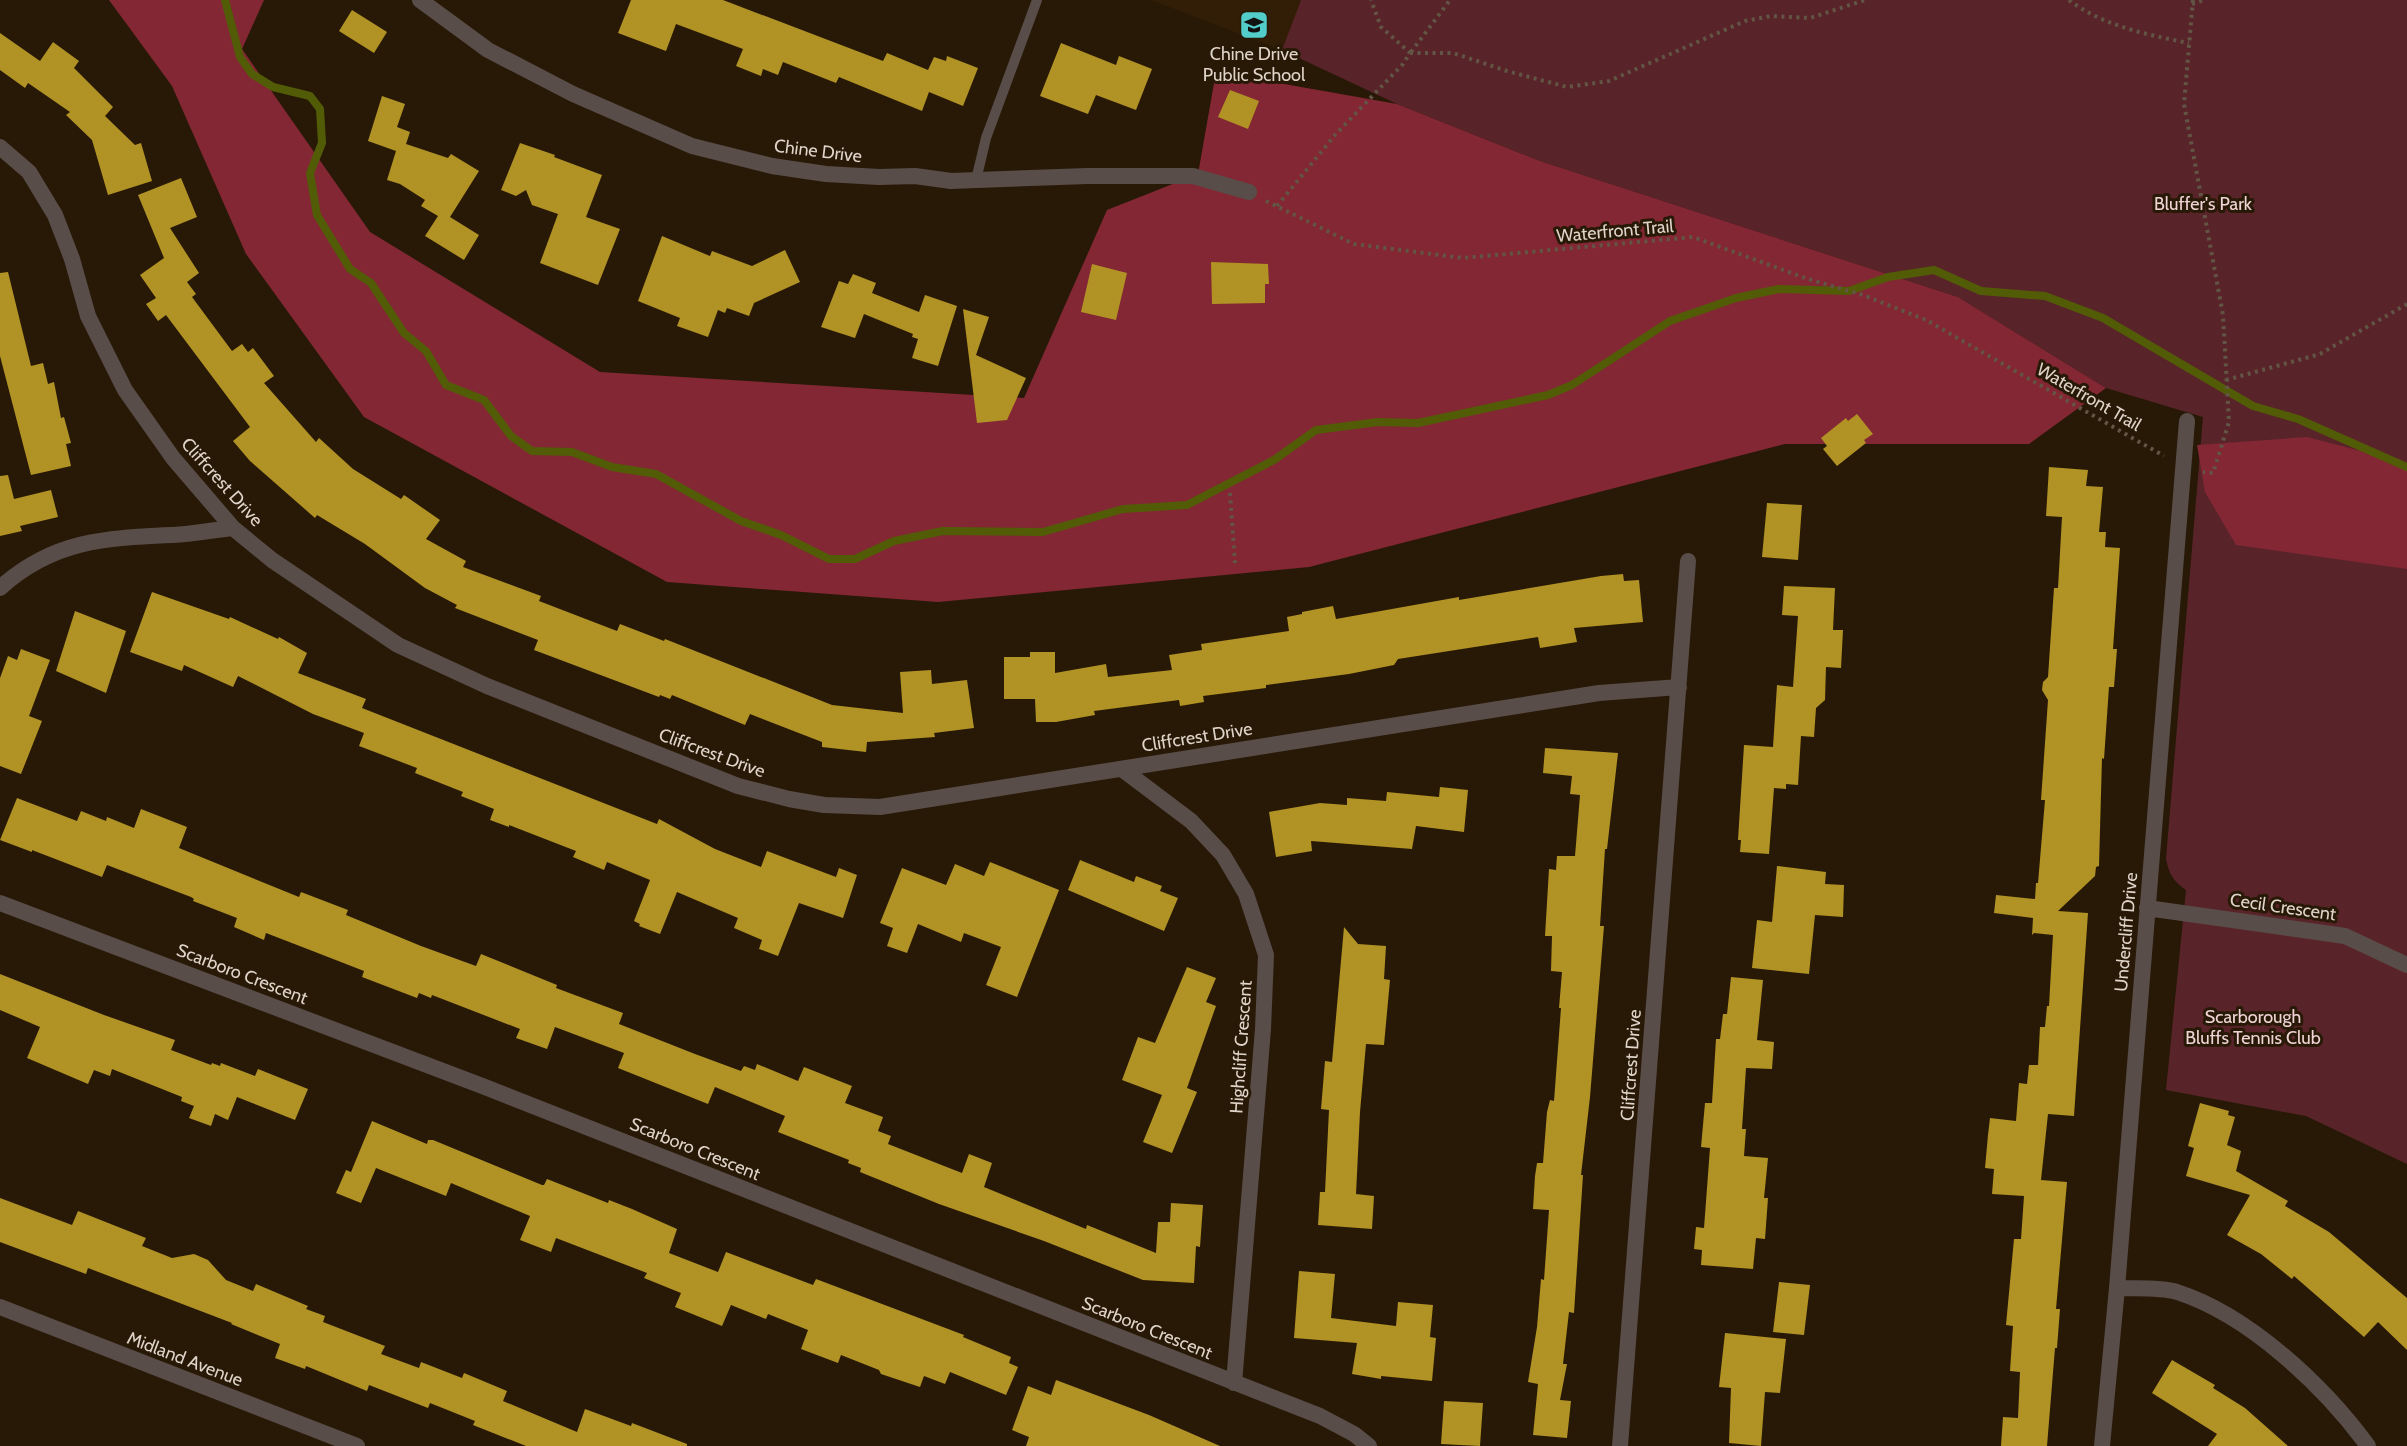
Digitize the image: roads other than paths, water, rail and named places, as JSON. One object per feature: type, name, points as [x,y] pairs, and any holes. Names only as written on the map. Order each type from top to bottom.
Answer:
[{"type":"street","name":"Chine Drive","points":[[420,0],[488,50],[512,64],[658,133],[692,146],[772,166],[826,174],[879,177],[915,176],[951,181],[1087,176],[1193,176],[1249,192]]},
{"type":"street","name":"Cliffcrest Drive","points":[[0,147],[29,172],[55,215],[72,259],[88,316],[125,390],[173,459],[232,528],[298,579],[398,645],[487,686],[738,786],[824,805],[880,807],[1599,693],[1679,687]]},
{"type":"street","name":"Undercliff Drive","points":[[2102,1446],[2117,1288],[2187,421]]},
{"type":"street","points":[[0,588],[24,570],[61,549],[98,540],[232,528]]},
{"type":"street","name":"Cliffcrest Drive","points":[[1620,1446],[1688,561]]},
{"type":"street","name":"Highcliff Crescent","points":[[1122,769],[1191,821],[1223,855],[1246,894],[1266,956],[1263,1029],[1234,1383]]},
{"type":"street","name":"Scarboro Crescent","points":[[0,903],[485,1087],[1320,1416],[1354,1434],[1369,1446]]},
{"type":"street","name":"Cecil Crescent","points":[[2147,908],[2345,936],[2407,965]]},
{"type":"street","points":[[2117,1288],[2175,1292],[2223,1314],[2269,1344],[2317,1386],[2368,1446]]},
{"type":"street","name":"Midland Avenue","points":[[0,1307],[357,1446]]},
{"type":"lane","points":[[976,180],[986,138],[1037,0]]},
{"type":"waterway","points":[[225,0],[240,57],[252,74],[273,87],[310,96],[320,109],[322,143],[310,173],[317,215],[350,269],[371,283],[404,333],[426,351],[446,385],[484,400],[511,436],[532,451],[572,452],[612,467],[656,474],[741,521],[781,535],[829,559],[855,559],[894,541],[943,531],[1043,532],[1123,509],[1187,505],[1274,460],[1316,430],[1378,422],[1418,423],[1548,395],[1572,385],[1670,321],[1736,298],[1779,289],[1849,291],[1888,277],[1934,270],[1981,291],[2045,296],[2103,318],[2253,406],[2298,419],[2407,467]]},
{"type":"place","name":"Chine Drive Public School","points":[[1254,25]]},
{"type":"park label","name":"Bluffer's Park","points":[[2203,204]]},
{"type":"park label","name":"Scarborough Bluffs Tennis Club","points":[[2253,1027]]}]
